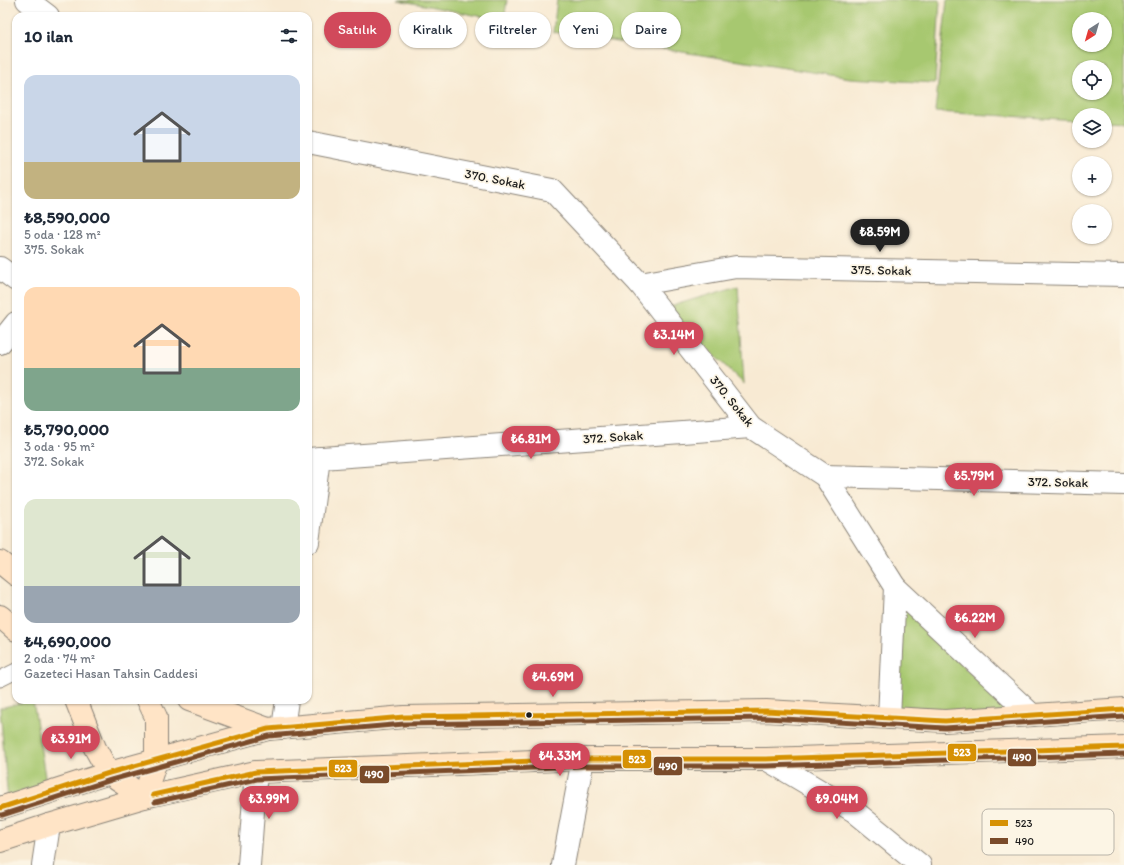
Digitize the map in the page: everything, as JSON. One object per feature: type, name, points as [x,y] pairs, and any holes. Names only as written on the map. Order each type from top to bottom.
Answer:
[{"type":"main road","points":[[0,562],[12,572]]},
{"type":"main road","points":[[0,616],[12,626]]},
{"type":"main road","points":[[78,704],[95,748],[109,773],[144,797]]},
{"type":"main road","points":[[144,797],[156,761],[156,717],[150,704]]},
{"type":"main road","points":[[201,704],[275,728]]},
{"type":"main road","points":[[0,808],[109,773],[275,728],[404,717],[766,711],[945,721],[1124,709]]},
{"type":"main road","points":[[0,841],[144,797],[256,772],[583,759],[766,759],[1124,747]]},
{"type":"main road","points":[[69,786],[84,771],[90,762],[95,748]]},
{"type":"street","points":[[27,0],[43,12]]},
{"type":"street","name":"370. Sokak","points":[[312,143],[552,190],[640,284],[751,427],[825,476],[895,587],[1032,715]]},
{"type":"street","name":"375. Sokak","points":[[640,284],[736,267],[1124,275]]},
{"type":"street","points":[[0,268],[12,277]]},
{"type":"street","points":[[0,343],[12,328]]},
{"type":"street","name":"372. Sokak","points":[[314,458],[751,427]]},
{"type":"street","points":[[312,486],[314,458]]},
{"type":"street","name":"372. Sokak","points":[[825,476],[1124,484]]},
{"type":"street","points":[[889,718],[895,587]]},
{"type":"street","points":[[275,728],[285,704]]},
{"type":"street","points":[[562,865],[583,759]]},
{"type":"street","points":[[766,759],[854,811],[920,865]]},
{"type":"street","points":[[249,865],[256,772]]},
{"type":"street","points":[[43,865],[49,825]]},
{"type":"lane","points":[[0,679],[12,673]]},
{"type":"green space","points":[[398,0],[507,0],[505,12],[475,12],[475,15],[467,14],[467,12],[459,12]]},
{"type":"green space","points":[[557,0],[940,0],[935,83],[850,78],[656,48],[681,48],[681,12],[621,12],[621,43],[613,41],[613,12],[559,12],[559,33],[553,32]]},
{"type":"green space","points":[[947,0],[1124,0],[1124,122],[1112,121],[1112,108],[1072,108],[1072,120],[935,112]]},
{"type":"green space","points":[[738,286],[744,384],[665,308]]},
{"type":"green space","points":[[899,603],[1013,715],[897,719]]},
{"type":"green space","points":[[16,704],[34,704],[46,783],[8,801],[0,708]]},
{"type":"transit line","name":"523","points":[[0,808],[109,773],[268,729],[404,717],[766,711],[945,721],[1124,709]]},
{"type":"transit line","name":"490","points":[[2,815],[111,780],[269,736],[404,724],[766,718],[945,728],[1124,716]]},
{"type":"transit line","name":"523","points":[[153,795],[256,772],[583,759],[766,759],[1124,747]]},
{"type":"transit line","name":"490","points":[[155,802],[257,779],[583,766],[766,766],[1124,754]]}]
